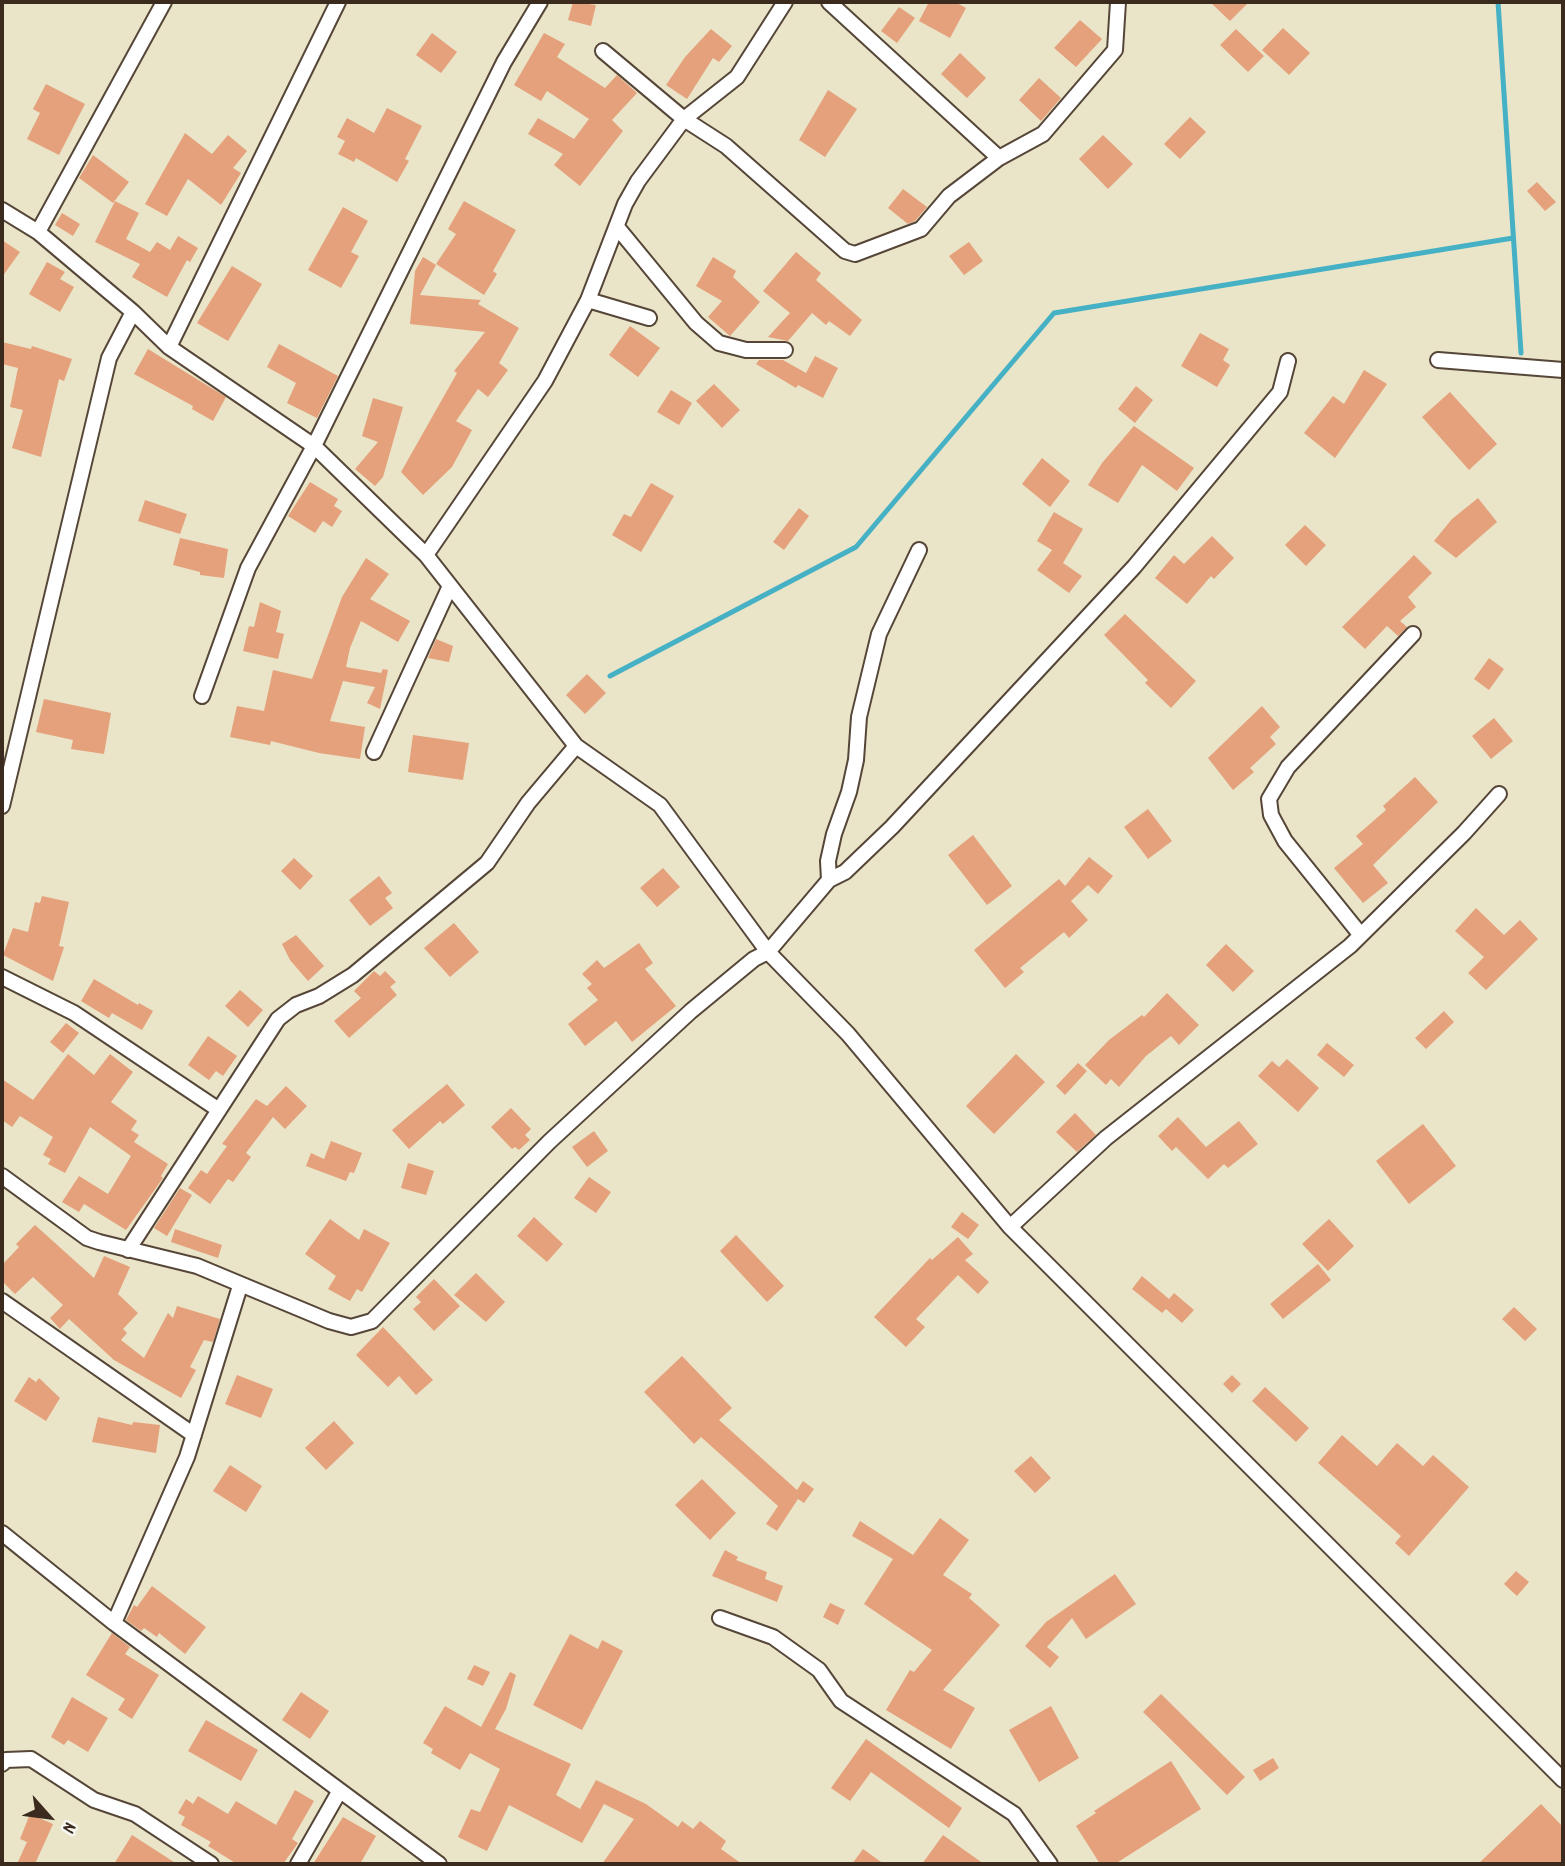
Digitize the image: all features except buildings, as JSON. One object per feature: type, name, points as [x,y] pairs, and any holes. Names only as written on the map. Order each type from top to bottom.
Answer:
[{"type":"street","points":[[38,232],[164,2]]},
{"type":"street","points":[[169,347],[338,2]]},
{"type":"street","points":[[202,696],[248,568],[314,446],[504,62],[540,2]]},
{"type":"street","points":[[426,555],[545,381],[588,300],[638,181],[684,119],[737,77],[785,2]]},
{"type":"street","points":[[829,2],[999,158]]},
{"type":"street","points":[[603,51],[684,119],[726,146],[845,251],[855,254],[921,229],[949,196],[999,158],[1043,134],[1115,50],[1118,2]]},
{"type":"street","points":[[2,209],[38,232],[133,312],[169,347],[314,446],[426,555],[576,746],[660,805],[768,952],[848,1034],[1010,1227],[1563,1780]]},
{"type":"street","points":[[617,227],[696,323],[719,343],[746,350],[785,350]]},
{"type":"street","points":[[588,300],[649,318]]},
{"type":"street","points":[[2,806],[109,358],[133,312]]},
{"type":"street","points":[[1438,360],[1563,370]]},
{"type":"street","points":[[2,1176],[87,1238],[197,1266],[329,1321],[351,1327],[372,1321],[549,1142],[691,1011],[754,959],[768,952],[829,880],[845,872],[892,827],[1134,567],[1280,392],[1288,361]]},
{"type":"street","points":[[829,880],[831,848],[851,781],[859,717],[879,634],[919,550]]},
{"type":"street","points":[[374,752],[450,586]]},
{"type":"street","points":[[1360,934],[1285,841],[1271,816],[1269,799],[1288,767],[1413,634]]},
{"type":"street","points":[[128,1250],[278,1019],[296,1005],[319,996],[353,975],[487,863],[528,803],[576,746]]},
{"type":"street","points":[[1010,1227],[1106,1138],[1340,954],[1464,834],[1499,794]]},
{"type":"street","points":[[2,977],[74,1013],[219,1110]]},
{"type":"street","points":[[114,1623],[194,1435],[240,1286]]},
{"type":"street","points":[[2,1301],[194,1435]]},
{"type":"street","points":[[2,1533],[114,1623],[439,1864]]},
{"type":"street","points":[[720,1618],[773,1637],[819,1670],[841,1701],[1014,1814],[1050,1864]]},
{"type":"street","points":[[2,1764],[6,1760],[31,1759],[93,1800],[135,1814],[211,1864]]},
{"type":"street","points":[[298,1864],[339,1792]]},
{"type":"waterway","points":[[1498,2],[1521,353]]},
{"type":"waterway","points":[[610,676],[856,547],[1054,313],[1513,238]]}]
